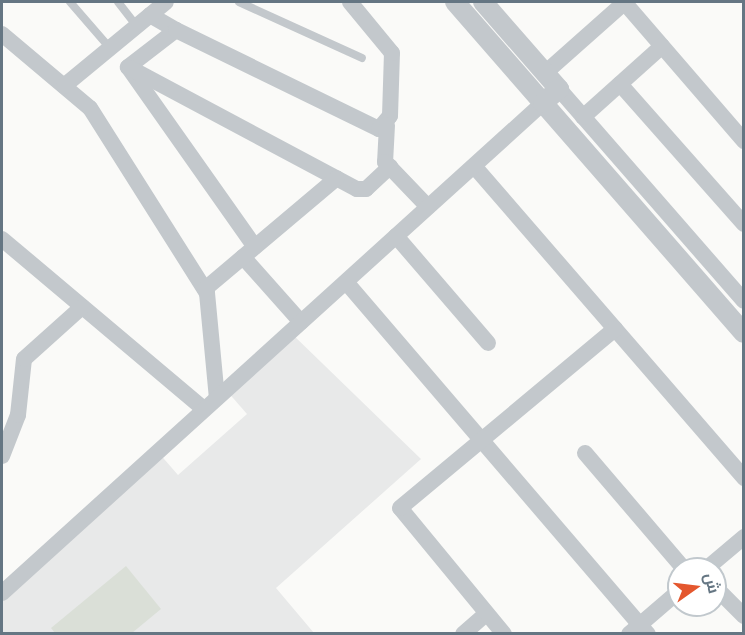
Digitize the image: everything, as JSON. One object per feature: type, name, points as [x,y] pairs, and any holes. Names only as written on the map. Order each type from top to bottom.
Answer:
[{"type":"street","points":[[64,86],[166,2]]},
{"type":"street","points":[[350,2],[393,53],[385,162],[428,207]]},
{"type":"street","points":[[455,2],[744,333]]},
{"type":"street","points":[[483,2],[744,302]]},
{"type":"street","points":[[545,73],[606,8],[624,2],[742,135]]},
{"type":"street","points":[[144,20],[176,30],[367,126],[387,125]]},
{"type":"street","points":[[128,67],[176,30]]},
{"type":"street","points":[[2,34],[90,108],[204,289],[217,398]]},
{"type":"street","points":[[583,117],[662,46]]},
{"type":"street","points":[[128,67],[337,178],[366,189],[390,167]]},
{"type":"street","points":[[128,67],[249,252],[301,322]]},
{"type":"street","points":[[620,84],[744,224]]},
{"type":"street","points":[[2,593],[559,89]]},
{"type":"street","points":[[474,166],[744,478]]},
{"type":"street","points":[[204,289],[337,178]]},
{"type":"street","points":[[396,236],[488,343]]},
{"type":"street","points":[[2,239],[204,410]]},
{"type":"street","points":[[346,282],[639,630],[667,603]]},
{"type":"street","points":[[2,456],[18,415],[24,359],[82,307]]},
{"type":"street","points":[[504,633],[400,507],[615,329]]},
{"type":"street","points":[[585,453],[674,557]]},
{"type":"street","points":[[720,557],[744,537]]},
{"type":"street","points":[[727,599],[744,616]]},
{"type":"street","points":[[463,633],[486,614]]},
{"type":"lane","points":[[70,2],[110,48]]},
{"type":"lane","points":[[118,2],[144,20]]},
{"type":"lane","points":[[239,2],[362,58]]},
{"type":"shaded area","points":[[290,332],[421,459],[276,588],[314,633],[2,633],[2,593],[158,452],[178,475],[247,414],[226,390]]},
{"type":"shaded area","points":[[126,566],[161,609],[132,633],[55,633],[51,628]]}]
